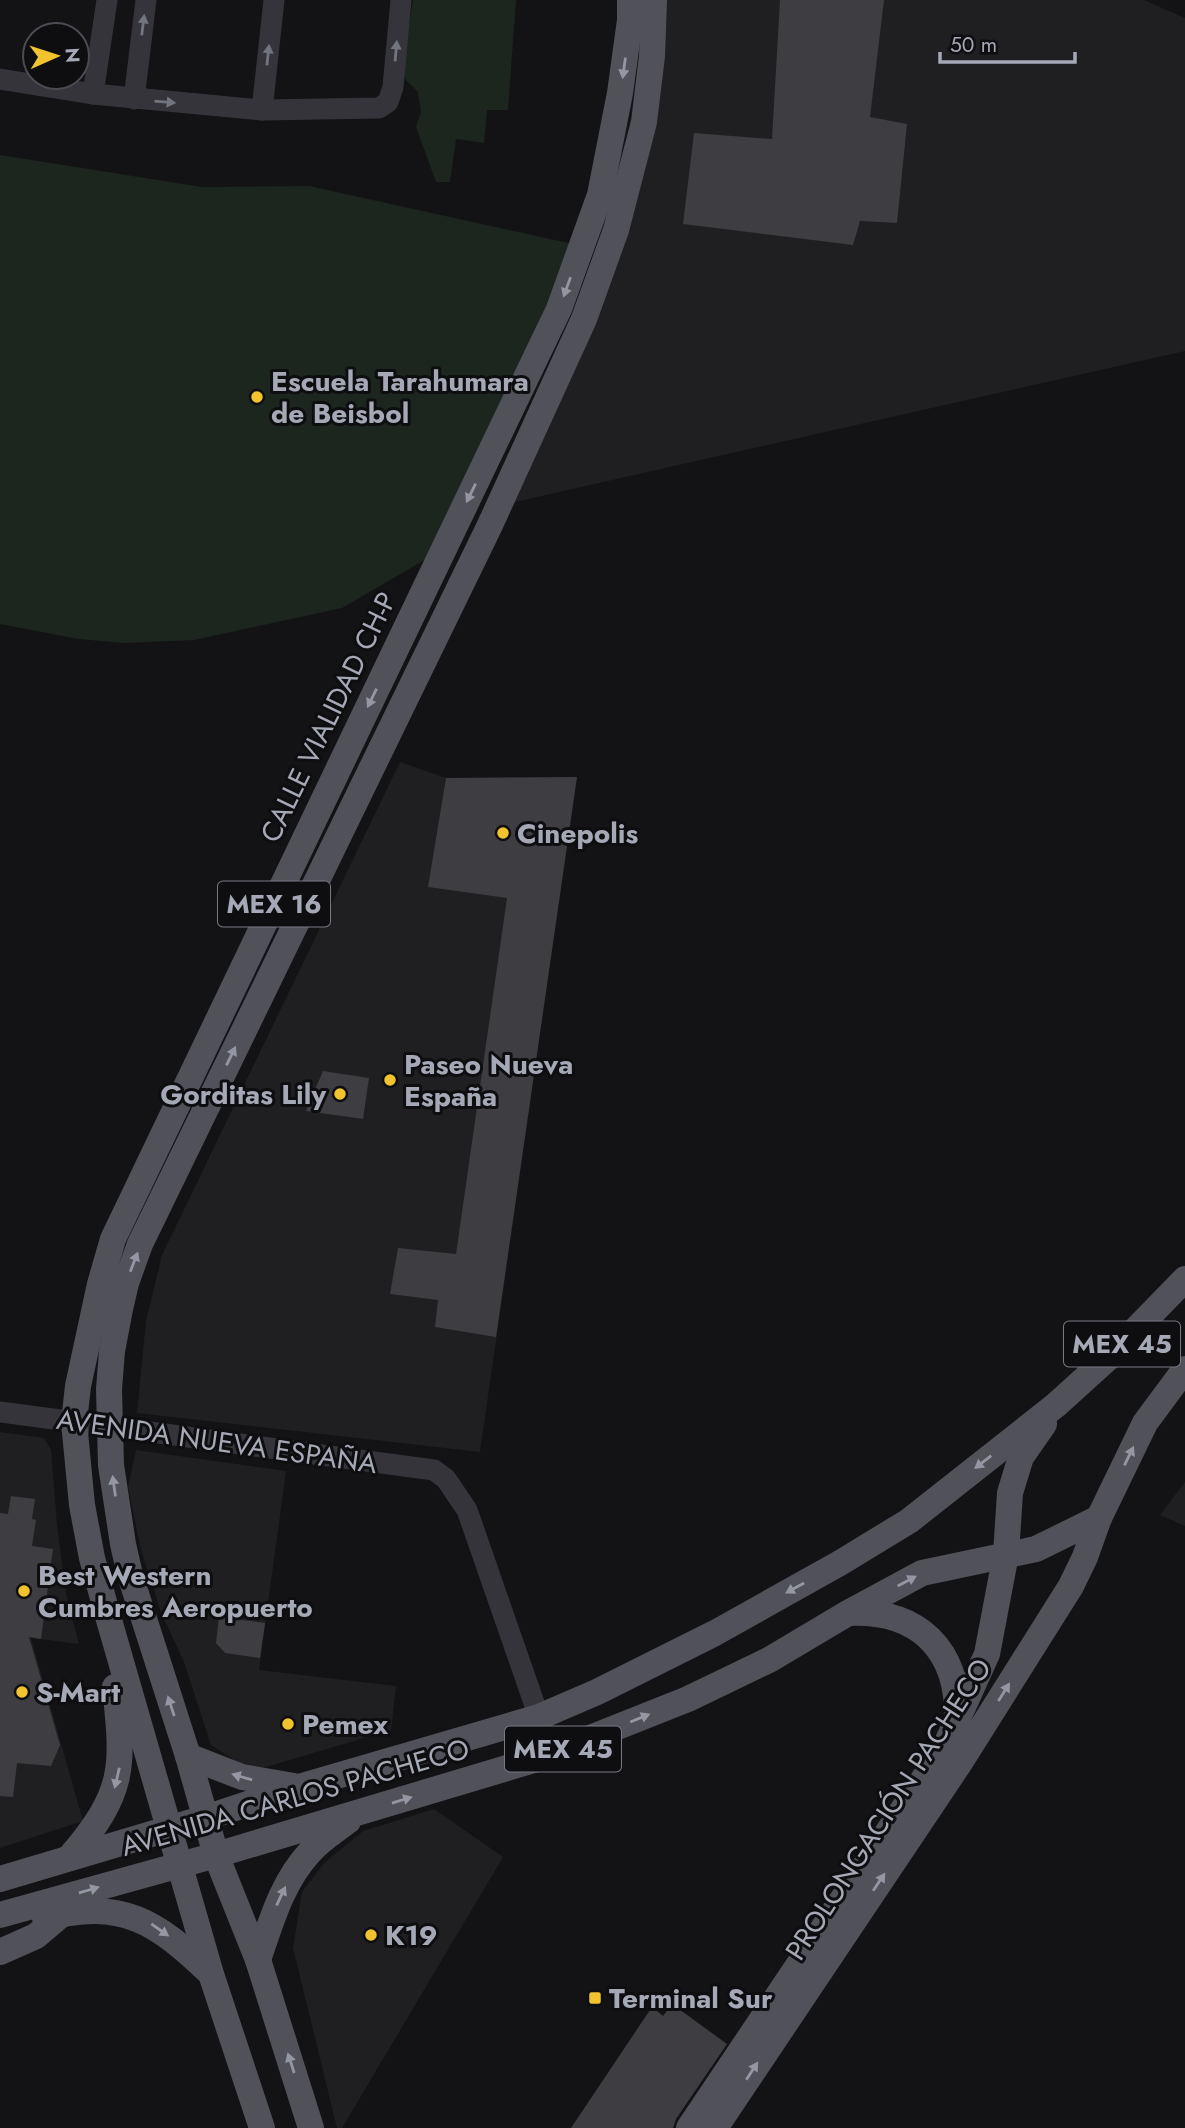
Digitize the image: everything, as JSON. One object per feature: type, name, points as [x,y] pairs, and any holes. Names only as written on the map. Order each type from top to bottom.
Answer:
[{"type":"main road","name":"CALLE VIALIDAD CH-P","points":[[262,2128],[211,1974],[92,1558],[82,1505],[74,1422],[78,1386],[95,1305],[113,1239],[559,309],[600,195],[620,93],[630,20],[630,0]]},
{"type":"main road","name":"MEX 16","points":[[216,1855],[188,1756],[130,1575],[118,1513],[109,1426],[109,1390],[116,1328],[126,1283],[140,1244],[490,525],[584,319],[616,230],[644,122],[652,56],[654,0]]},
{"type":"main road","name":"AVENIDA CARLOS PACHECO","points":[[0,1879],[539,1717],[597,1692],[715,1633],[909,1521],[1056,1405],[1109,1357],[1185,1279]]},
{"type":"main road","name":"MEX 45","points":[[1099,1518],[1145,1423],[1185,1369]]},
{"type":"main road","name":"PROLONGACIÓN PACHECO","points":[[689,2128],[945,1747],[987,1654],[1006,1553],[1010,1493],[1021,1457],[1056,1405]]},
{"type":"main road","name":"AVENIDA CARLOS PACHECO","points":[[0,1915],[216,1855],[537,1759],[688,1699],[769,1660],[922,1573],[1006,1553],[1035,1549],[1099,1518]]},
{"type":"main road","name":"PROLONGACIÓN PACHECO","points":[[715,2128],[959,1764],[1067,1593],[1085,1557],[1099,1518]]},
{"type":"main road","points":[[848,1613],[873,1612],[898,1618],[921,1630],[939,1648],[952,1671],[958,1696],[957,1722]]},
{"type":"main road","points":[[70,1857],[110,1802],[121,1755],[107,1613]]},
{"type":"main road","points":[[188,1756],[242,1777],[299,1787]]},
{"type":"main road","points":[[258,1960],[276,1908],[296,1870],[311,1850],[358,1813]]},
{"type":"main road","points":[[216,1855],[258,1960],[312,2128]]},
{"type":"main road","points":[[0,1931],[63,1913],[96,1911],[131,1916],[145,1920],[211,1974]]},
{"type":"main road","points":[[0,1952],[36,1936],[63,1913]]},
{"type":"street","points":[[93,94],[107,0]]},
{"type":"street","points":[[134,99],[146,0]]},
{"type":"street","points":[[262,110],[274,0]]},
{"type":"street","points":[[0,79],[134,99],[262,110],[379,108],[388,102],[393,87],[401,0]]},
{"type":"street","name":"AVENIDA NUEVA ESPAÑA","points":[[0,1412],[434,1471],[446,1479],[467,1510],[539,1717]]},
{"type":"shaded area","points":[[413,0],[516,0],[508,110],[487,110],[484,143],[456,139],[450,182],[436,182],[416,127],[421,112],[418,92],[406,80],[402,71]]},
{"type":"shaded area","points":[[658,0],[1144,0],[1185,18],[1185,351],[501,505],[589,321]]},
{"type":"shaded area","name":"Escuela Tarahumara de Beisbol","points":[[0,155],[202,187],[309,186],[582,246],[445,548],[342,608],[194,640],[124,643],[79,639],[0,624]]},
{"type":"shaded area","name":"Paseo Nueva España","points":[[400,762],[446,778],[577,777],[480,1452],[137,1413],[146,1321],[162,1255]]},
{"type":"shaded area","points":[[0,1432],[44,1438],[51,1450],[66,1594],[79,1644],[31,1638],[83,1821],[0,1848]]},
{"type":"shaded area","points":[[136,1450],[286,1471],[259,1670],[396,1686],[391,1730],[266,1767],[247,1768],[211,1745],[184,1662],[161,1612],[141,1550],[128,1487]]},
{"type":"shaded area","points":[[1185,1482],[1185,1526],[1160,1515]]},
{"type":"shaded area","name":"K19","points":[[434,1809],[503,1857],[342,2128],[337,2128],[293,1948],[302,1892],[324,1863],[363,1831]]},
{"type":"building","points":[[780,0],[884,0],[870,117],[907,124],[897,223],[860,221],[853,245],[683,224],[694,133],[772,139]]},
{"type":"building","points":[[577,777],[496,1337],[435,1327],[438,1300],[390,1294],[398,1248],[456,1254],[507,898],[428,887],[446,778]]},
{"type":"building","name":"Gorditas Lily","points":[[323,1071],[369,1078],[363,1119],[306,1111]]},
{"type":"building","points":[[11,1496],[35,1499],[32,1519],[36,1520],[32,1546],[53,1549],[41,1639],[29,1637],[60,1745],[51,1766],[17,1763],[13,1797],[0,1796],[0,1513],[8,1514]]},
{"type":"building","points":[[219,1617],[265,1623],[260,1658],[225,1653],[216,1643]]},
{"type":"building","points":[[672,2004],[727,2044],[676,2119],[673,2128],[571,2128],[652,2007],[663,2016]]},
{"type":"place","name":"Escuela Tarahumara de Beisbol","points":[[257,397]]},
{"type":"place","name":"Cinepolis","points":[[503,833]]},
{"type":"place","name":"Paseo Nueva España","points":[[390,1080]]},
{"type":"place","name":"Gorditas Lily","points":[[340,1094]]},
{"type":"place","name":"Best Western Cumbres Aeropuerto","points":[[24,1591]]},
{"type":"place","name":"S-Mart","points":[[22,1692]]},
{"type":"place","name":"Pemex","points":[[288,1724]]},
{"type":"place","name":"K19","points":[[371,1935]]},
{"type":"place","name":"Terminal Sur","points":[[595,1998]]}]
